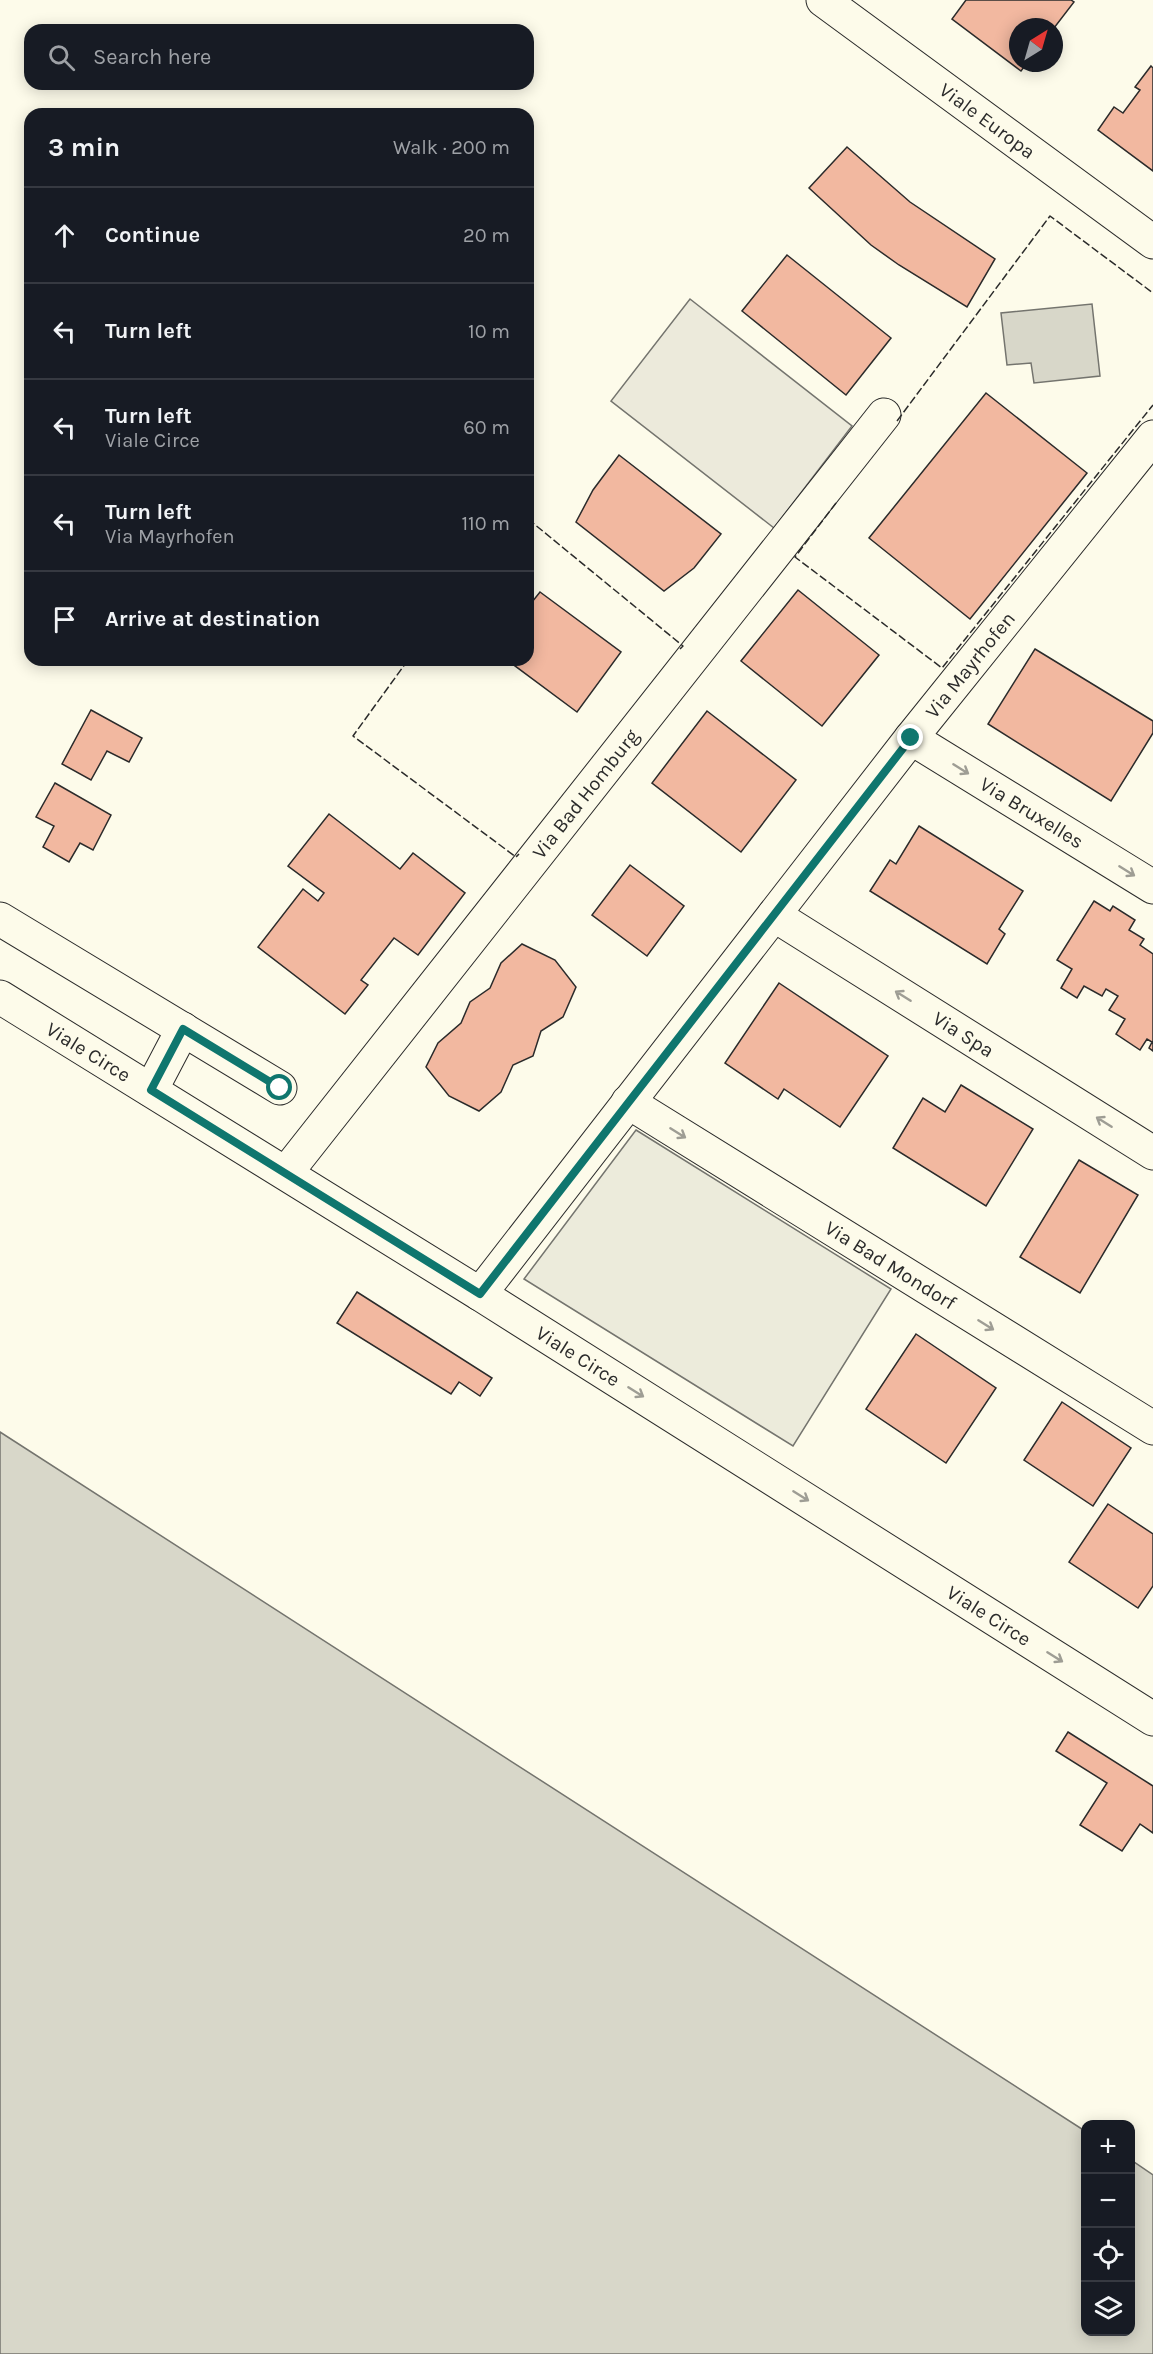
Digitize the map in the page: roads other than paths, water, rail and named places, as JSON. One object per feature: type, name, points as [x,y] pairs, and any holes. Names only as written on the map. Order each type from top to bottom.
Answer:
[{"type":"street","name":"Viale Europa","points":[[823,0],[1153,242]]},
{"type":"street","name":"Via Bad Homburg","points":[[286,1173],[884,415]]},
{"type":"street","name":"Via Mayrhofen","points":[[480,1294],[911,738],[1153,437]]},
{"type":"street","name":"Via Bruxelles","points":[[911,738],[1153,887]]},
{"type":"street","name":"Via Spa","points":[[774,915],[1153,1153]]},
{"type":"street","points":[[0,919],[280,1088]]},
{"type":"street","name":"Viale Circe","points":[[0,997],[480,1294],[1153,1719]]},
{"type":"street","points":[[151,1090],[183,1029]]},
{"type":"street","name":"Via Bad Mondorf","points":[[628,1102],[1153,1428]]}]
